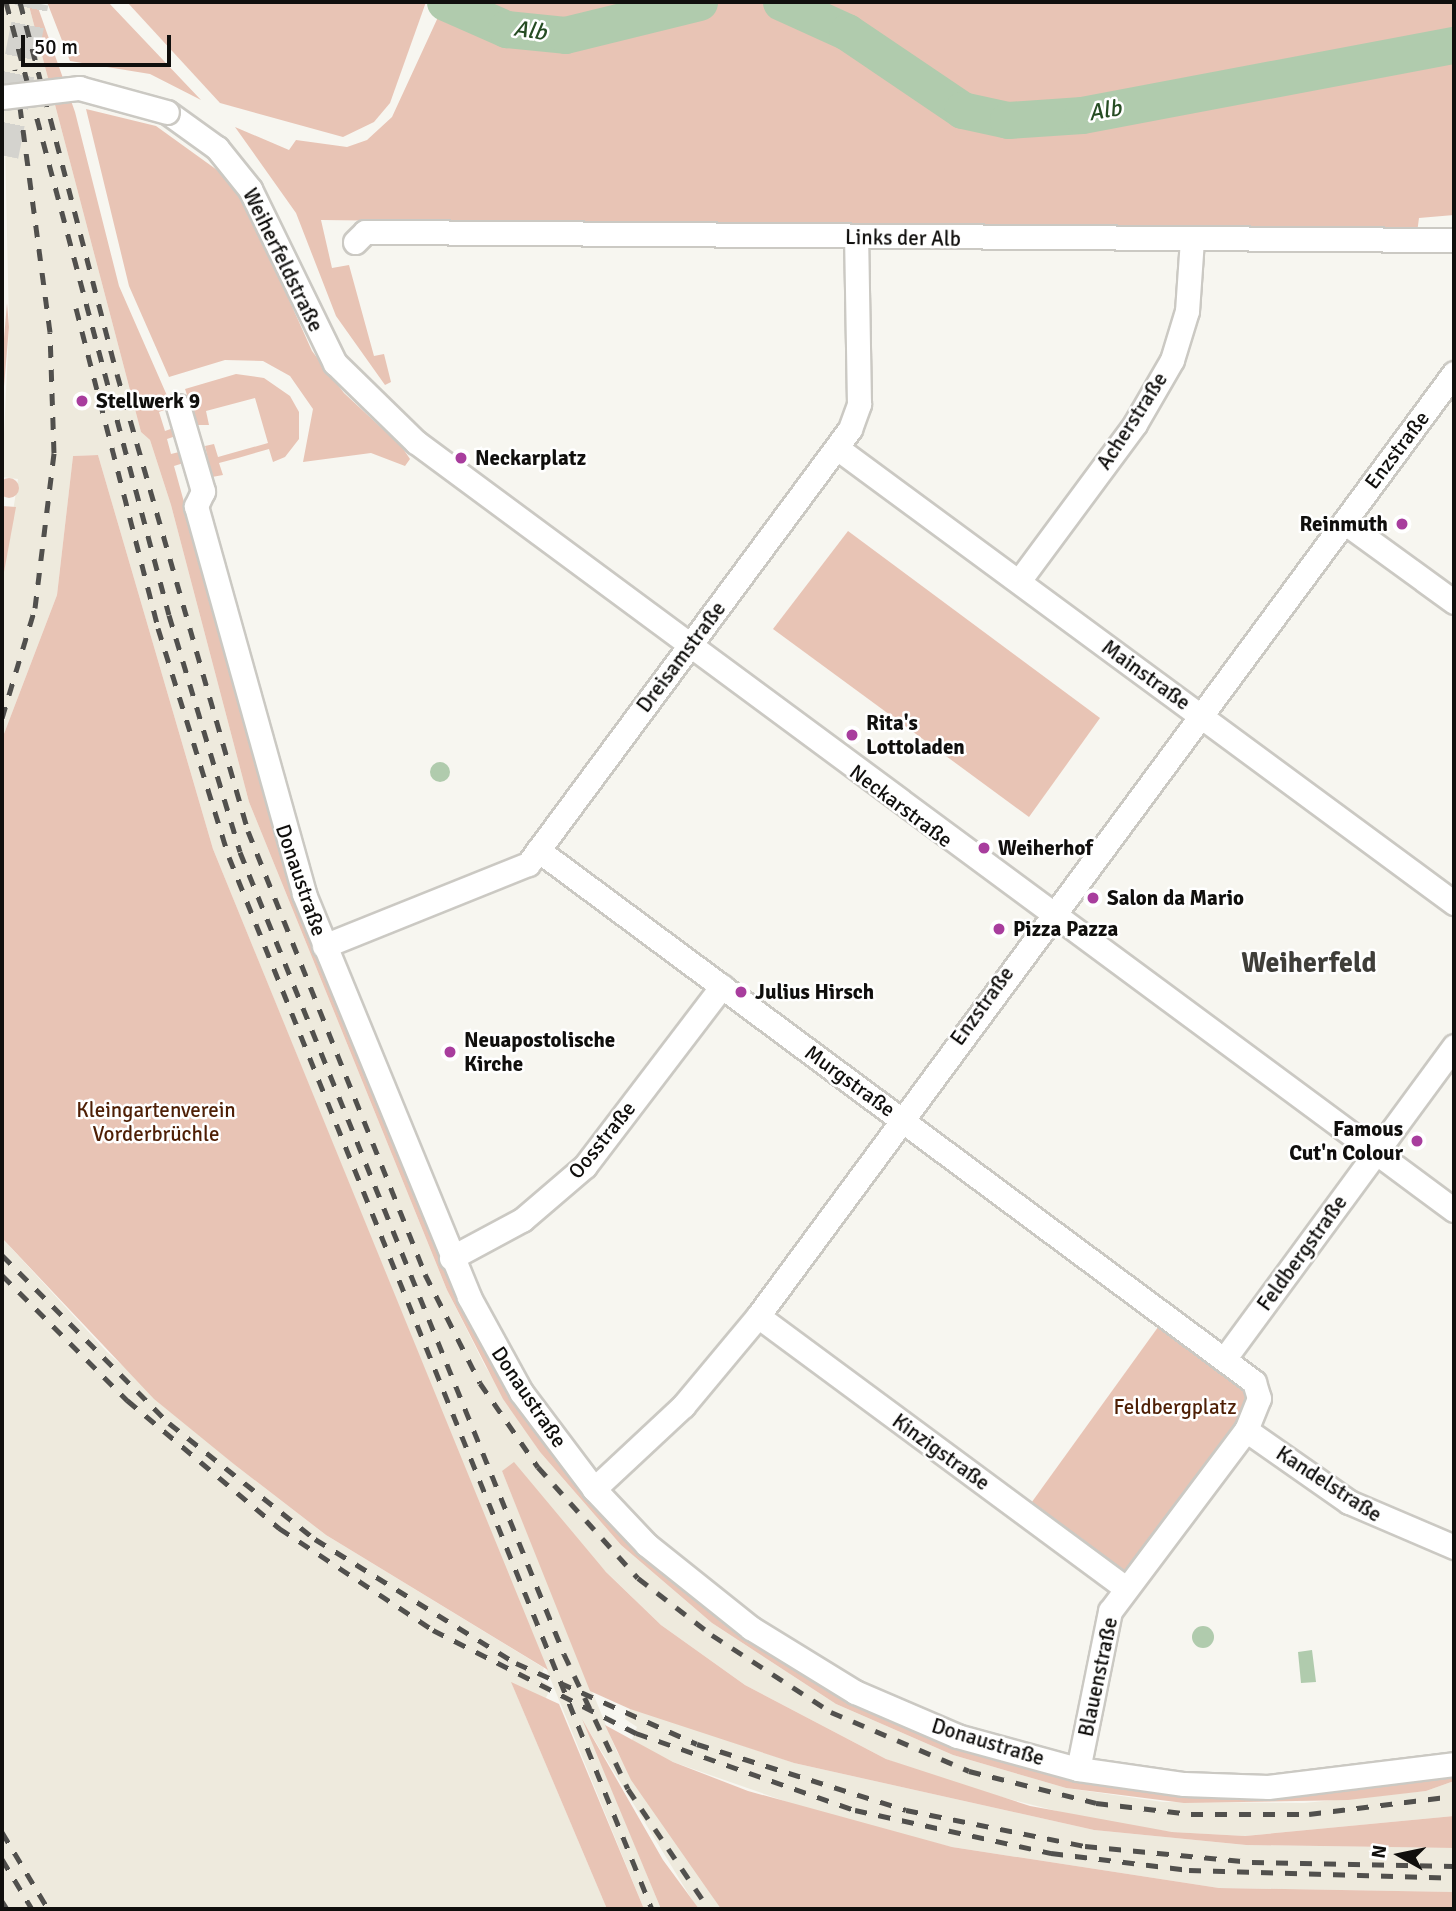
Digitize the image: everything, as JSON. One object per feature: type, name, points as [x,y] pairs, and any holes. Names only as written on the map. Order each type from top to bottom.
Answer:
[{"type":"street","name":"Weiherfeldstraße","points":[[2,97],[79,88],[167,112],[217,148],[250,188],[323,343],[357,390]]},
{"type":"street","name":"Links der Alb","points":[[355,242],[365,232],[1454,240]]},
{"type":"street","name":"Dreisamstraße","points":[[324,946],[528,864],[687,646],[837,448],[859,404],[856,237]]},
{"type":"street","name":"Acherstraße","points":[[1019,581],[1135,424],[1166,370],[1187,311],[1192,240]]},
{"type":"street","name":"Enzstraße","points":[[594,1489],[683,1406],[758,1316],[1049,914],[1454,373]]},
{"type":"street","name":"Neckarstraße","points":[[357,390],[687,646],[1454,1210]]},
{"type":"street","name":"Donaustraße","points":[[178,406],[203,491],[197,506],[278,813],[324,946],[451,1258],[510,1375],[594,1489],[706,1595],[855,1692],[957,1736],[1078,1769],[1268,1787],[1454,1764]]},
{"type":"street","name":"Mainstraße","points":[[837,448],[1454,903]]},
{"type":"street","points":[[1343,522],[1454,602]]},
{"type":"street","name":"Murgstraße","points":[[538,850],[1225,1358]]},
{"type":"street","name":"Oosstraße","points":[[451,1258],[522,1220],[585,1166],[722,986]]},
{"type":"street","name":"Feldbergstraße","points":[[1225,1358],[1454,1046]]},
{"type":"street","name":"Kinzigstraße","points":[[758,1316],[1124,1587]]},
{"type":"street","points":[[1124,1587],[1246,1430],[1259,1398],[1254,1382],[1225,1358]]},
{"type":"street","name":"Kandelstraße","points":[[1246,1430],[1349,1502],[1454,1547]]},
{"type":"street","name":"Blauenstraße","points":[[1078,1769],[1110,1611],[1124,1587]]},
{"type":"shaded area","points":[[2,2],[28,2],[141,432],[150,440],[171,505],[249,802],[447,1290],[485,1366],[540,1452],[621,1545],[712,1623],[836,1704],[953,1755],[1066,1788],[1163,1802],[1304,1803],[1426,1791],[1454,1781],[1454,1816],[1245,1836],[1172,1832],[1096,1821],[958,1786],[886,1759],[745,1685],[661,1625],[502,1471],[617,1752],[721,1909],[699,1909],[694,1903],[586,1726],[661,1909],[644,1909],[213,849],[98,455],[73,456],[57,595],[2,739],[2,583],[18,479],[2,477],[9,327]]},
{"type":"shaded area","points":[[440,762],[447,765],[450,772],[447,779],[440,782],[433,779],[430,772],[433,765]]},
{"type":"shaded area","points":[[2,1238],[107,1352],[235,1465],[326,1535],[544,1668],[540,1679],[551,1687],[545,1700],[512,1684],[607,1909],[2,1909]]},
{"type":"shaded area","points":[[1203,1626],[1213,1633],[1214,1637],[1207,1647],[1203,1648],[1193,1641],[1192,1637],[1199,1627]]},
{"type":"shaded area","points":[[1312,1650],[1316,1682],[1301,1683],[1298,1652]]},
{"type":"shaded area","points":[[631,1707],[794,1763],[1094,1830],[1246,1845],[1454,1848],[1454,1892],[1219,1888],[952,1847],[833,1818],[673,1762],[631,1742],[637,1727],[625,1719]]},
{"type":"green space","points":[[28,2],[36,2],[75,112],[119,286],[172,407],[159,412],[165,431],[179,426],[182,434],[167,439],[171,454],[187,450],[190,461],[174,466],[288,877],[399,1155],[571,1473],[830,1687],[1130,1785],[1454,1772],[1454,1781],[1426,1791],[1348,1800],[1184,1803],[1066,1788],[953,1755],[836,1704],[712,1623],[621,1545],[540,1452],[503,1399],[447,1290],[249,802],[171,505],[150,440],[141,432]]},
{"type":"green space","points":[[47,2],[108,2],[201,100],[150,74],[70,61]]},
{"type":"green space","points":[[127,2],[426,2],[390,103],[374,122],[343,137],[220,103]]},
{"type":"green space","points":[[445,2],[1454,2],[1454,215],[1419,218],[1417,233],[321,220],[332,268],[349,265],[374,356],[384,354],[391,382],[385,385],[336,316],[296,213],[235,127],[289,150],[296,140],[347,147],[367,140],[392,117]]},
{"type":"green space","points":[[86,109],[156,126],[224,175],[244,199],[312,351],[344,393],[402,447],[410,459],[405,466],[371,453],[303,462],[313,409],[290,376],[263,361],[225,360],[169,377],[129,286]]},
{"type":"green space","points":[[7,303],[9,327],[2,410],[2,362]]},
{"type":"green space","points":[[236,374],[264,378],[290,396],[299,412],[299,439],[285,457],[273,462],[269,449],[219,463],[223,475],[212,477],[205,446],[214,444],[218,457],[268,443],[255,398],[206,411],[209,425],[197,425],[185,389]]},
{"type":"green space","name":"Kleingartenverein Vorderbrüchle","points":[[98,455],[213,849],[548,1670],[326,1535],[235,1465],[154,1399],[2,1238],[2,739],[57,595],[73,456]]},
{"type":"green space","points":[[9,478],[16,481],[19,488],[16,495],[9,498],[2,495],[-1,488],[2,481]]},
{"type":"green space","points":[[2,506],[16,507],[2,583]]},
{"type":"green space","points":[[848,531],[1100,718],[1029,817],[773,629]]},
{"type":"green space","name":"Feldbergplatz","points":[[1161,1323],[1245,1388],[1247,1404],[1237,1427],[1124,1575],[1029,1506]]},
{"type":"green space","points":[[514,1462],[606,1572],[661,1625],[745,1685],[886,1759],[1030,1806],[1172,1832],[1245,1836],[1454,1816],[1454,1848],[1246,1845],[1094,1830],[794,1763],[630,1709],[590,1691],[502,1471]]},
{"type":"green space","points":[[511,1682],[559,1704],[644,1909],[607,1909]]},
{"type":"green space","points":[[582,1719],[663,1860],[699,1909],[661,1909]]},
{"type":"green space","points":[[605,1725],[673,1762],[748,1791],[952,1847],[1219,1888],[1454,1892],[1454,1909],[721,1909],[631,1780]]},
{"type":"waterway","name":"Alb","points":[[445,2],[506,29],[565,35],[699,2]]},
{"type":"waterway","name":"Alb","points":[[781,2],[847,32],[962,110],[1008,120],[1082,115],[1454,45]]},
{"type":"tunnel","points":[[2,155],[32,2]]},
{"type":"railway","points":[[6,2],[169,615],[240,852],[564,1654],[628,1789],[709,1909]]},
{"type":"railway","points":[[20,2],[117,374],[248,831],[425,1274],[480,1383],[538,1467],[638,1578],[712,1635],[831,1712],[969,1771],[1096,1803],[1191,1814],[1309,1814],[1454,1796]]},
{"type":"railway","points":[[2,718],[35,608],[54,453],[50,332],[15,69]]},
{"type":"railway","points":[[76,308],[158,628],[229,857],[652,1909]]},
{"type":"railway","points":[[2,1255],[169,1423],[315,1539],[516,1663],[697,1744],[906,1810],[1085,1846],[1252,1862],[1454,1866]]},
{"type":"railway","points":[[2,1275],[127,1400],[279,1528],[433,1630],[636,1733],[855,1810],[1051,1853],[1189,1870],[1454,1878]]},
{"type":"railway","points":[[2,1832],[48,1909]]},
{"type":"railway","points":[[2,1859],[32,1909]]},
{"type":"railway","points":[[2,1901],[7,1909]]},
{"type":"place","name":"Stellwerk 9","points":[[82,401]]},
{"type":"place","name":"Neckarplatz","points":[[461,458]]},
{"type":"place","name":"Reinmuth","points":[[1402,524]]},
{"type":"place","name":"Rita's Lottoladen","points":[[852,735]]},
{"type":"place","name":"Weiherhof","points":[[984,848]]},
{"type":"place","name":"Salon da Mario","points":[[1093,898]]},
{"type":"place","name":"Pizza Pazza","points":[[999,929]]},
{"type":"place","name":"Julius Hirsch","points":[[741,992]]},
{"type":"place","name":"Neuapostolische Kirche","points":[[450,1052]]},
{"type":"place","name":"Famous Cut'n Colour","points":[[1417,1141]]},
{"type":"district","name":"Weiherfeld","points":[[1309,963]]}]
